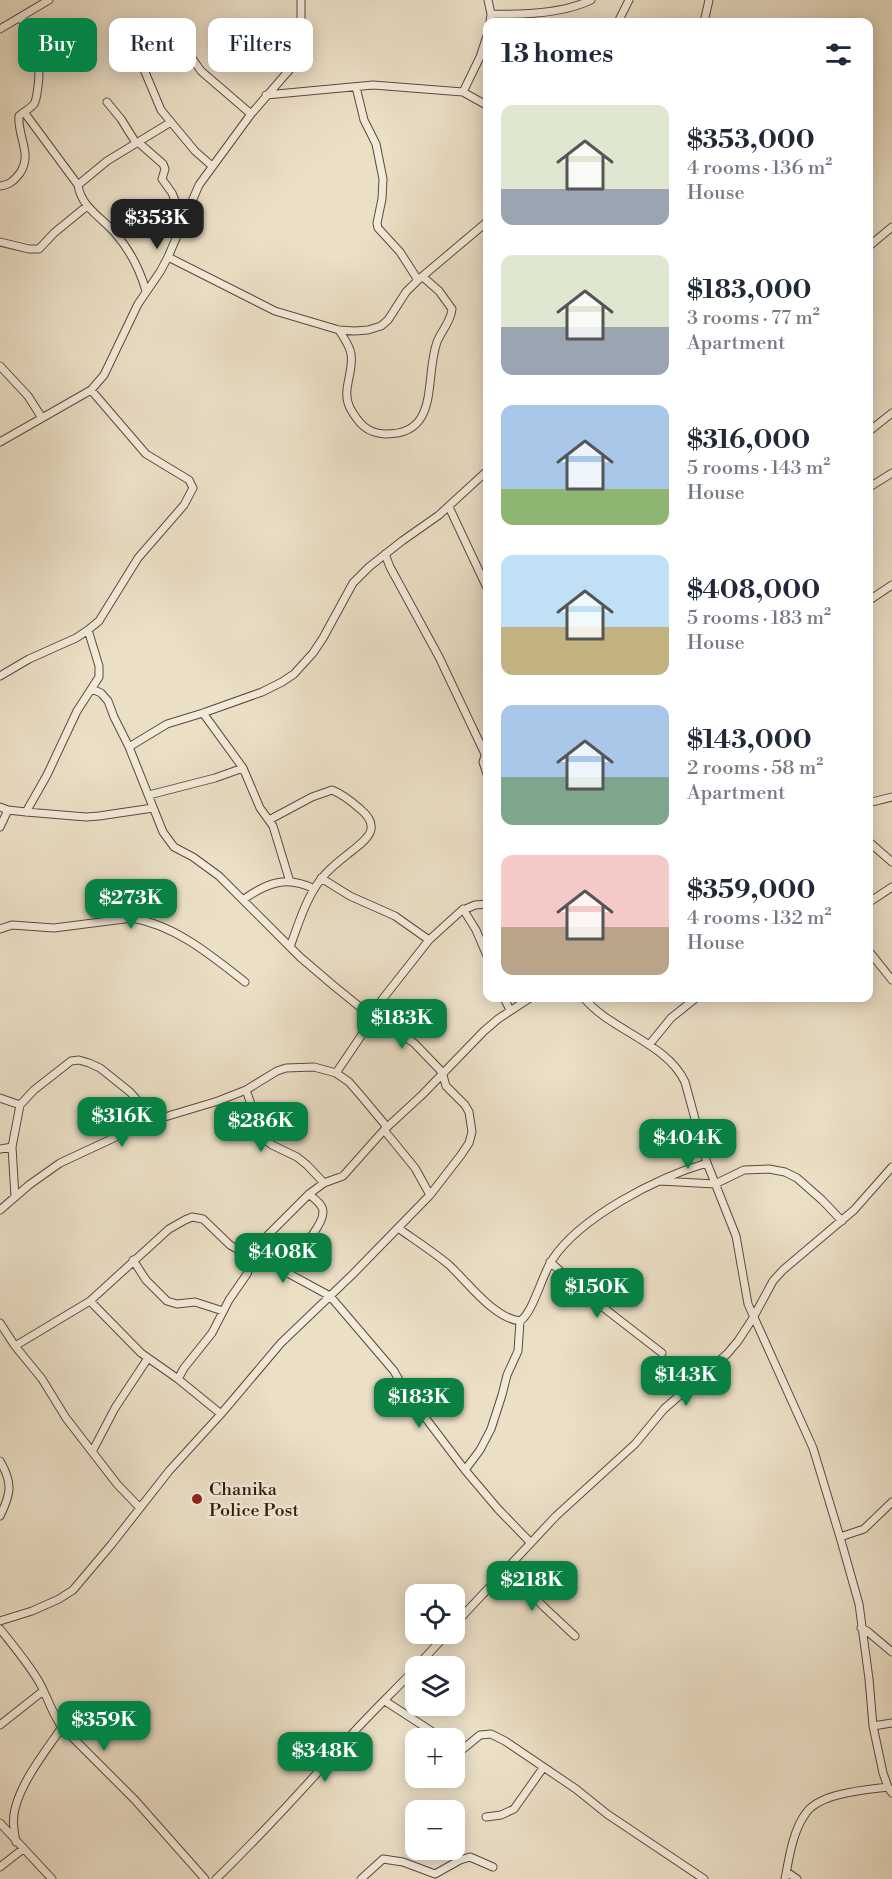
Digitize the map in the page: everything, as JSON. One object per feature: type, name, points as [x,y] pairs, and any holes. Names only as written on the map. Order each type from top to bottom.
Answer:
[{"type":"street","points":[[21,18],[49,0]]},
{"type":"street","points":[[0,442],[91,390],[104,375],[130,319],[168,257],[195,192],[251,114],[298,60],[301,38],[301,0]]},
{"type":"street","points":[[488,0],[490,18],[558,10],[591,0]]},
{"type":"street","points":[[620,18],[628,0]]},
{"type":"street","points":[[705,18],[709,0]]},
{"type":"street","points":[[0,29],[18,20]]},
{"type":"street","points":[[464,92],[483,48]]},
{"type":"street","points":[[196,64],[201,71],[251,114]]},
{"type":"street","points":[[0,186],[14,181],[23,168],[25,148],[18,122],[19,116],[30,108],[36,99],[40,72]]},
{"type":"street","points":[[145,72],[156,101],[171,122],[195,151],[212,166]]},
{"type":"street","points":[[266,95],[373,85],[464,92],[483,103]]},
{"type":"street","points":[[339,330],[351,353],[346,389],[347,400],[354,415],[366,429],[372,432],[387,434],[402,432],[417,424],[428,398],[433,354],[437,340],[451,316],[452,309],[439,291],[420,278],[378,228],[383,179],[376,144],[364,120],[356,87]]},
{"type":"street","points":[[107,102],[137,142],[164,164],[162,179],[172,193],[183,220]]},
{"type":"street","points":[[24,112],[78,185],[87,206],[118,238],[139,271],[146,291]]},
{"type":"street","points":[[78,185],[94,170],[171,122]]},
{"type":"street","points":[[0,242],[39,249],[54,233],[87,206]]},
{"type":"street","points":[[168,257],[275,311],[339,330],[361,331],[381,326],[388,320],[406,292],[420,278],[483,225]]},
{"type":"street","points":[[873,243],[892,227]]},
{"type":"street","points":[[0,366],[28,396],[42,418]]},
{"type":"street","points":[[0,676],[88,630],[99,621],[125,576],[142,552],[184,505],[193,488],[189,480],[146,454],[91,390]]},
{"type":"street","points":[[873,428],[892,412]]},
{"type":"street","points":[[873,485],[892,473]]},
{"type":"street","points":[[129,747],[167,724],[262,692],[294,674],[323,638],[353,582],[402,541],[428,525],[483,474]]},
{"type":"street","points":[[449,507],[483,579]]},
{"type":"street","points":[[385,554],[483,746]]},
{"type":"street","points":[[873,598],[892,585]]},
{"type":"street","points":[[26,812],[47,775],[77,711],[99,677],[99,666],[88,630]]},
{"type":"street","points":[[0,1621],[32,1611],[73,1590],[169,1471],[281,1343],[430,1195],[469,1143],[472,1132],[469,1112],[460,1099],[446,1086],[442,1072],[414,1043],[371,1016],[334,986],[290,947],[219,876],[171,844],[163,832],[108,701],[101,693],[92,689]]},
{"type":"street","points":[[203,713],[243,768],[256,800],[276,832],[290,882]]},
{"type":"street","points":[[149,795],[215,778],[243,768]]},
{"type":"street","points":[[269,820],[312,797],[332,790],[353,802],[370,819],[372,825],[367,839],[321,878],[314,889],[290,947]]},
{"type":"street","points":[[873,802],[892,797]]},
{"type":"street","points":[[0,807],[26,812],[99,816],[153,808]]},
{"type":"street","points":[[0,827],[8,810]]},
{"type":"street","points":[[873,845],[892,862]]},
{"type":"street","points":[[321,878],[350,896],[395,916],[429,939]]},
{"type":"street","points":[[244,900],[269,884],[300,883],[314,889]]},
{"type":"street","points":[[873,900],[892,887]]},
{"type":"street","points":[[336,1073],[390,988],[429,939],[464,909],[483,904]]},
{"type":"street","points":[[464,909],[483,946]]},
{"type":"street","points":[[0,928],[12,925],[54,928],[132,918],[142,919],[172,931],[245,982]]},
{"type":"street","points":[[873,956],[892,980]]},
{"type":"street","points":[[506,1002],[510,1010]]},
{"type":"street","points":[[178,1379],[212,1333],[247,1274],[252,1253],[261,1242],[309,1194],[324,1183],[343,1176],[386,1129],[484,1031],[523,1002]]},
{"type":"street","points":[[589,1002],[596,1011],[649,1045],[681,1072],[691,1098],[707,1163],[736,1236],[744,1290],[753,1318],[813,1448],[859,1604],[873,1726],[883,1773],[890,1790],[833,1796],[807,1811],[795,1838],[786,1876],[797,1879]]},
{"type":"street","points":[[649,1045],[671,1018],[691,1002]]},
{"type":"street","points":[[15,1197],[12,1147],[20,1106],[34,1090],[71,1062],[80,1060],[100,1068],[138,1101],[148,1122]]},
{"type":"street","points":[[0,1210],[28,1185],[60,1163],[148,1122],[218,1101],[246,1090],[286,1068],[314,1067],[336,1073],[349,1082],[363,1097],[415,1168],[430,1195]]},
{"type":"street","points":[[246,1090],[263,1138],[302,1161],[324,1183]]},
{"type":"street","points":[[0,1098],[20,1106]]},
{"type":"street","points":[[0,1149],[12,1147]]},
{"type":"street","points":[[465,1470],[480,1450],[491,1429],[507,1375],[518,1351],[520,1321],[530,1309],[550,1262],[559,1250],[582,1229],[632,1194],[684,1170],[707,1163]]},
{"type":"street","points":[[465,1613],[570,1503],[636,1444],[664,1409],[727,1354],[753,1318],[773,1281],[842,1221],[892,1167]]},
{"type":"street","points":[[658,1181],[715,1185],[744,1170],[769,1169],[785,1172],[797,1178],[842,1221]]},
{"type":"street","points":[[283,1270],[321,1220],[323,1211],[321,1206],[309,1194]]},
{"type":"street","points":[[15,1346],[90,1301],[169,1229],[192,1217],[203,1219],[230,1245],[252,1253],[330,1296],[394,1371],[405,1390],[465,1470],[531,1543]]},
{"type":"street","points":[[398,1228],[442,1260],[498,1311],[513,1320],[520,1321]]},
{"type":"street","points":[[133,1260],[146,1280],[167,1301],[177,1304],[195,1302],[223,1311]]},
{"type":"street","points":[[550,1262],[591,1298],[662,1353]]},
{"type":"street","points":[[90,1301],[148,1358],[221,1414]]},
{"type":"street","points":[[0,1323],[15,1346],[42,1378],[66,1418],[117,1484],[141,1508]]},
{"type":"street","points":[[0,1338],[8,1335]]},
{"type":"street","points":[[92,1452],[115,1408],[148,1358]]},
{"type":"street","points":[[0,1461],[8,1474],[10,1484],[0,1516]]},
{"type":"street","points":[[840,1537],[864,1528],[892,1502]]},
{"type":"street","points":[[507,1568],[575,1636]]},
{"type":"street","points":[[861,1628],[892,1652]]},
{"type":"street","points":[[0,1629],[23,1658],[62,1727],[135,1800],[205,1879]]},
{"type":"street","points":[[426,1656],[438,1644]]},
{"type":"street","points":[[216,1879],[250,1846],[353,1732],[405,1679]]},
{"type":"street","points":[[0,1725],[43,1691]]},
{"type":"street","points":[[385,1701],[427,1728]]},
{"type":"street","points":[[0,1719],[11,1716]]},
{"type":"street","points":[[873,1726],[892,1723]]},
{"type":"street","points":[[16,1842],[13,1826],[16,1806],[31,1774],[62,1727]]},
{"type":"street","points":[[465,1747],[480,1735],[491,1734],[505,1741],[576,1789],[607,1814],[704,1879]]},
{"type":"street","points":[[486,1817],[501,1815],[514,1809],[543,1768]]},
{"type":"street","points":[[0,1823],[52,1879]]},
{"type":"street","points":[[0,1867],[23,1849]]},
{"type":"street","points":[[361,1879],[383,1859],[404,1862],[434,1876],[460,1860],[470,1857],[493,1867]]},
{"type":"place","name":"Chanika Police Post","points":[[197,1499]]}]
